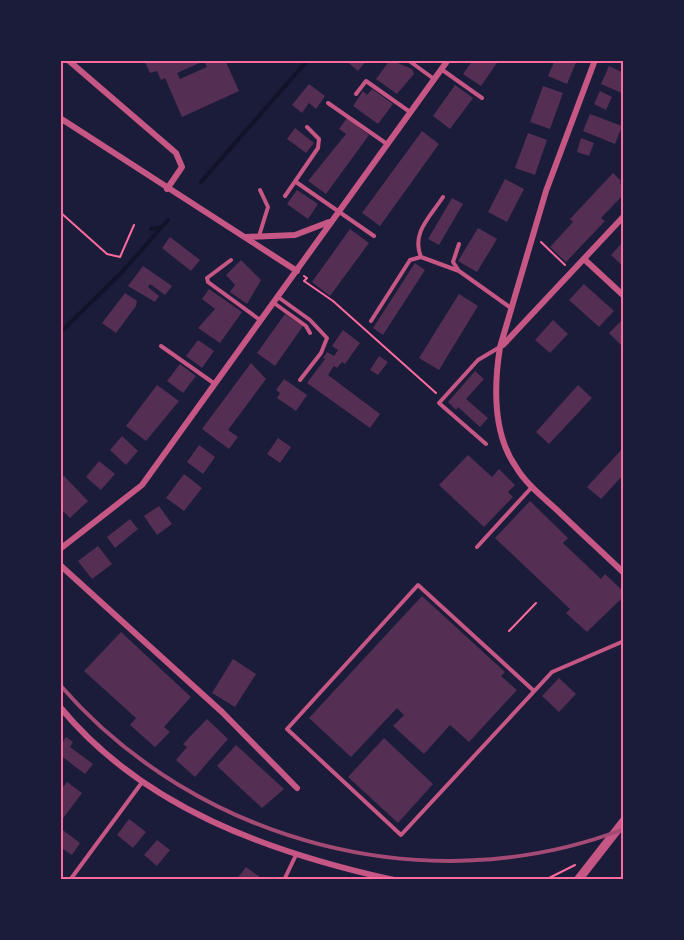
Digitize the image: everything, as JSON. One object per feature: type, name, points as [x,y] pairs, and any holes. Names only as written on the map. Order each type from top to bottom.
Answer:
[{"type":"street","points":[[68,60],[176,153],[182,167],[167,189]]},
{"type":"street","points":[[60,549],[142,485],[448,60]]},
{"type":"street","points":[[595,60],[546,191],[500,347],[496,372],[501,431],[516,468],[532,487],[624,573]]},
{"type":"street","points":[[60,118],[297,271]]},
{"type":"street","points":[[500,347],[624,216]]},
{"type":"street","points":[[246,237],[295,236],[320,227],[332,219]]},
{"type":"street","points":[[584,259],[624,296]]},
{"type":"street","points":[[60,565],[222,712],[297,788]]},
{"type":"street","points":[[60,707],[84,733],[144,781],[228,830],[296,855],[394,880]]},
{"type":"street","points":[[578,880],[624,821]]},
{"type":"lane","points":[[408,60],[434,79]]},
{"type":"lane","points":[[441,69],[482,98]]},
{"type":"lane","points":[[356,94],[366,81],[410,112]]},
{"type":"lane","points":[[328,103],[387,144]]},
{"type":"lane","points":[[285,196],[318,148],[319,139],[307,127]]},
{"type":"lane","points":[[296,182],[374,236]]},
{"type":"lane","points":[[259,236],[268,207],[260,190]]},
{"type":"lane","points":[[421,257],[416,244],[418,235],[443,197]]},
{"type":"lane","points":[[459,244],[453,262],[459,271]]},
{"type":"lane","points":[[371,321],[410,260],[421,257],[459,271],[511,308]]},
{"type":"lane","points":[[231,260],[207,278],[208,282],[261,320]]},
{"type":"lane","points":[[276,300],[306,326],[310,333]]},
{"type":"lane","points":[[276,300],[310,320],[327,338],[321,353],[300,380]]},
{"type":"lane","points":[[161,346],[216,385]]},
{"type":"lane","points":[[486,444],[439,403],[478,360],[500,347]]},
{"type":"lane","points":[[477,547],[532,487]]},
{"type":"lane","points":[[534,692],[418,585],[287,729],[401,835],[534,692],[552,672],[624,641]]},
{"type":"lane","points":[[70,880],[144,781]]},
{"type":"lane","points":[[284,880],[296,855]]},
{"type":"path","points":[[60,212],[107,254],[120,257],[134,225]]},
{"type":"path","points":[[545,246],[572,272]]},
{"type":"path","points":[[297,271],[307,278],[304,281],[333,301],[443,399]]},
{"type":"path","points":[[509,631],[536,603]]},
{"type":"path","points":[[545,880],[566,868]]},
{"type":"building","points":[[144,60],[225,60],[239,91],[182,117],[165,78],[161,80],[157,71],[150,73]],"holes":[[[204,61],[207,67],[180,79],[177,73]]]},
{"type":"building","points":[[345,60],[367,60],[358,71]]},
{"type":"building","points":[[390,60],[412,69],[414,74],[397,94],[376,79]]},
{"type":"building","points":[[473,60],[499,60],[481,86],[463,74]]},
{"type":"building","points":[[555,60],[577,60],[567,84],[548,76]]},
{"type":"building","points":[[609,66],[624,73],[624,94],[601,84]]},
{"type":"building","points":[[309,84],[325,96],[316,109],[309,103],[302,113],[292,105]]},
{"type":"building","points":[[455,85],[473,98],[450,129],[433,116]]},
{"type":"building","points":[[543,86],[563,93],[550,129],[530,122]]},
{"type":"building","points":[[372,89],[393,104],[378,124],[353,106],[363,91],[367,95]]},
{"type":"building","points":[[600,91],[612,97],[606,110],[594,104]]},
{"type":"building","points":[[590,114],[622,126],[615,144],[583,131]]},
{"type":"building","points":[[347,118],[369,135],[326,194],[308,181],[346,134],[339,129]]},
{"type":"building","points":[[295,128],[314,143],[306,153],[287,139]]},
{"type":"building","points":[[422,131],[439,144],[380,226],[362,213]]},
{"type":"building","points":[[528,133],[547,140],[535,175],[515,168]]},
{"type":"building","points":[[581,138],[594,143],[589,156],[577,152]]},
{"type":"building","points":[[613,173],[621,181],[624,194],[601,218],[605,221],[566,262],[550,247],[573,222],[570,219]]},
{"type":"building","points":[[505,179],[524,189],[507,222],[488,212]]},
{"type":"building","points":[[297,190],[318,204],[308,219],[287,204]]},
{"type":"building","points":[[452,198],[463,204],[439,245],[428,239]]},
{"type":"building","points":[[478,228],[497,239],[477,272],[458,261]]},
{"type":"building","points":[[350,229],[369,243],[330,296],[312,282]]},
{"type":"building","points":[[170,237],[200,260],[191,271],[162,248]]},
{"type":"building","points":[[624,241],[624,267],[611,255]]},
{"type":"building","points":[[241,260],[261,280],[247,304],[230,292],[235,285],[226,275]]},
{"type":"building","points":[[415,263],[425,270],[383,335],[373,328]]},
{"type":"building","points":[[143,266],[172,286],[165,295],[150,284],[148,287],[159,296],[155,302],[128,286]]},
{"type":"building","points":[[584,284],[614,311],[599,327],[569,300]]},
{"type":"building","points":[[209,289],[242,312],[220,343],[198,328],[215,309],[202,299]]},
{"type":"building","points":[[125,293],[137,301],[136,306],[116,333],[102,323]]},
{"type":"building","points":[[459,294],[478,306],[439,370],[419,358]]},
{"type":"building","points":[[285,314],[303,326],[275,366],[257,353]]},
{"type":"building","points":[[623,319],[624,321],[624,348],[609,333]]},
{"type":"building","points":[[553,320],[568,334],[550,353],[535,340]]},
{"type":"building","points":[[343,330],[360,343],[345,364],[342,362],[337,368],[334,366],[328,375],[380,414],[370,428],[307,383],[325,359],[323,358],[327,352],[334,356],[338,350],[332,346]]},
{"type":"building","points":[[198,340],[214,351],[202,368],[186,356]]},
{"type":"building","points":[[379,356],[388,362],[378,375],[370,370]]},
{"type":"building","points":[[251,363],[266,379],[228,430],[238,437],[229,449],[202,429]]},
{"type":"building","points":[[180,364],[196,376],[183,393],[167,381]]},
{"type":"building","points":[[475,371],[484,379],[466,399],[488,418],[480,427],[458,407],[456,410],[448,402]]},
{"type":"building","points":[[284,379],[307,395],[296,411],[277,398],[280,393],[276,390]]},
{"type":"building","points":[[157,385],[179,401],[146,441],[126,426]]},
{"type":"building","points":[[578,385],[592,398],[549,444],[536,432]]},
{"type":"building","points":[[122,436],[138,451],[126,465],[110,450]]},
{"type":"building","points":[[278,438],[291,447],[280,463],[267,454]]},
{"type":"building","points":[[199,445],[215,457],[203,474],[187,462]]},
{"type":"building","points":[[624,447],[624,474],[601,499],[587,487]]},
{"type":"building","points":[[468,455],[492,477],[499,469],[515,485],[508,492],[513,497],[484,527],[439,485]]},
{"type":"building","points":[[99,461],[115,474],[101,490],[86,477]]},
{"type":"building","points":[[184,474],[202,488],[184,511],[166,498]]},
{"type":"building","points":[[64,476],[88,501],[70,518],[60,508],[60,480]]},
{"type":"building","points":[[530,501],[568,538],[563,543],[601,579],[605,574],[624,592],[622,598],[587,632],[566,613],[570,609],[495,538]]},
{"type":"building","points":[[159,506],[172,524],[157,535],[144,516]]},
{"type":"building","points":[[130,519],[138,529],[115,548],[107,537]]},
{"type":"building","points":[[98,546],[112,564],[92,579],[78,561]]},
{"type":"building","points":[[422,596],[505,672],[501,676],[517,690],[469,742],[450,725],[424,754],[393,726],[404,715],[397,708],[351,757],[309,718]]},
{"type":"building","points":[[121,632],[191,697],[164,727],[170,732],[155,747],[130,725],[136,718],[84,671]]},
{"type":"building","points":[[233,659],[256,674],[235,707],[212,693]]},
{"type":"building","points":[[559,678],[576,694],[559,712],[542,696]]},
{"type":"building","points":[[207,719],[228,739],[195,777],[176,760],[187,747],[183,744]]},
{"type":"building","points":[[66,737],[73,742],[70,747],[93,764],[85,774],[60,755],[60,746]]},
{"type":"building","points":[[384,738],[433,784],[398,823],[348,777]]},
{"type":"building","points":[[236,745],[284,789],[262,808],[217,766]]},
{"type":"building","points":[[67,782],[82,793],[61,821],[60,791]]},
{"type":"building","points":[[129,819],[146,832],[133,848],[117,835]]},
{"type":"building","points":[[60,828],[80,843],[72,855],[60,847]]},
{"type":"building","points":[[157,840],[170,850],[157,866],[144,855]]},
{"type":"building","points":[[246,867],[261,878],[259,880],[236,880]]},
{"type":"waterway","points":[[201,182],[308,60]]},
{"type":"waterway","points":[[60,333],[123,271],[168,220]]},
{"type":"waterway","points":[[151,229],[162,227]]},
{"type":"railway","points":[[60,685],[116,740],[178,785],[247,820],[320,844],[396,858],[472,860],[549,851],[624,829]]}]
